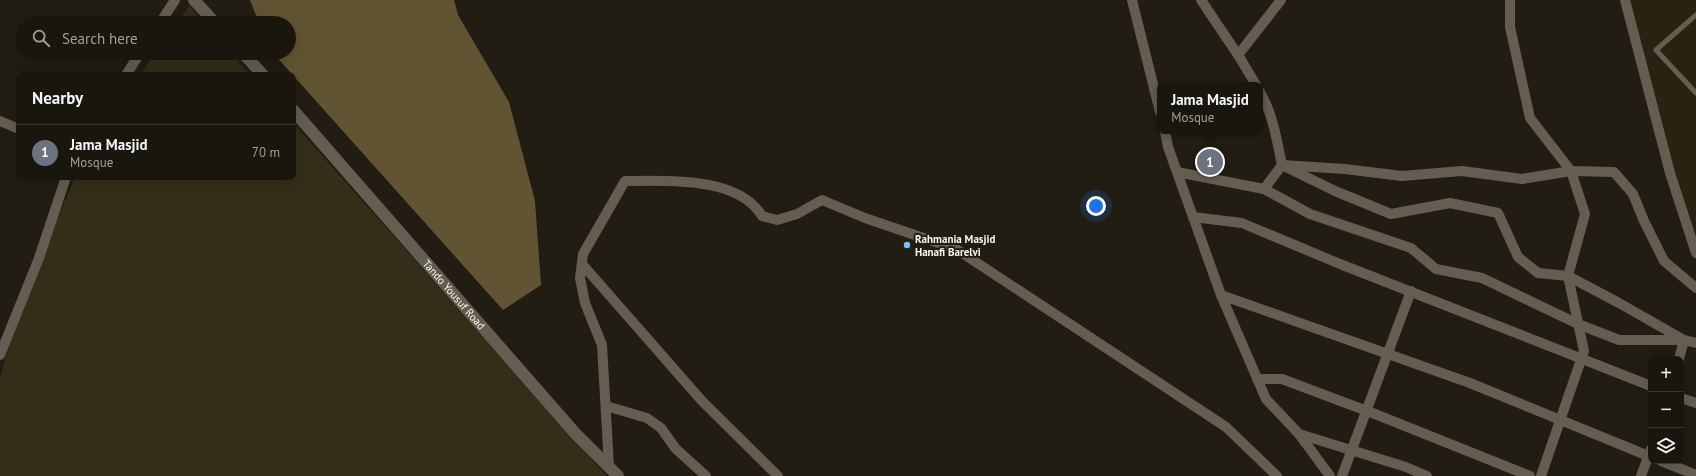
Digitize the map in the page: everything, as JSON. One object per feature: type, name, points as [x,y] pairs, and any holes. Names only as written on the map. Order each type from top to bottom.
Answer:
[{"type":"street","points":[[165,16],[175,0]]},
{"type":"street","points":[[194,0],[209,16]]},
{"type":"street","points":[[1132,0],[1157,100]]},
{"type":"street","points":[[1201,0],[1254,82]]},
{"type":"street","points":[[1238,55],[1281,0]]},
{"type":"street","points":[[1510,0],[1510,27],[1530,118],[1571,171],[1586,214],[1568,276],[1584,351],[1541,476]]},
{"type":"street","points":[[1625,0],[1670,173],[1693,239],[1696,253]]},
{"type":"street","points":[[128,72],[136,60]]},
{"type":"street","points":[[249,60],[260,72]]},
{"type":"street","points":[[1263,97],[1273,127],[1282,165]]},
{"type":"street","name":"Tando Yousuf Road","points":[[296,113],[575,433],[618,476]]},
{"type":"street","points":[[0,121],[16,128]]},
{"type":"street","points":[[1166,134],[1177,172],[1222,295],[1266,399],[1299,434],[1328,475]]},
{"type":"street","points":[[1282,165],[1345,169],[1402,176],[1462,171],[1522,179],[1571,171],[1614,172],[1633,194],[1644,221],[1664,261],[1696,288]]},
{"type":"street","points":[[1264,188],[1282,165]]},
{"type":"street","points":[[1282,165],[1334,191],[1391,214],[1450,204],[1498,213],[1518,257],[1538,273],[1568,276],[1620,303],[1684,340]]},
{"type":"street","points":[[1177,172],[1264,188],[1310,214],[1411,248],[1436,268],[1482,278],[1578,324],[1619,340],[1684,340],[1696,342]]},
{"type":"street","points":[[0,355],[39,258],[65,180]]},
{"type":"street","points":[[609,466],[602,345],[585,304],[580,278],[583,254],[593,239],[625,180],[682,182],[718,187],[745,198],[756,207],[762,216],[777,220],[797,214],[822,200],[866,218],[956,249],[1226,427],[1277,476]]},
{"type":"street","points":[[1194,217],[1242,223],[1340,264],[1648,385]]},
{"type":"street","points":[[582,264],[702,401],[778,476]]},
{"type":"street","points":[[1342,476],[1411,291]]},
{"type":"street","points":[[1222,295],[1470,382],[1560,420],[1648,453]]},
{"type":"street","points":[[1680,356],[1684,340]]},
{"type":"street","points":[[1258,379],[1282,379],[1530,476]]},
{"type":"street","points":[[1684,399],[1696,403]]},
{"type":"street","points":[[606,406],[647,418],[661,428],[676,449],[706,476]]},
{"type":"street","points":[[1299,434],[1406,467],[1427,476]]},
{"type":"street","points":[[1641,476],[1648,459]]},
{"type":"street","points":[[1668,464],[1696,475]]},
{"type":"lane","points":[[1696,15],[1656,50],[1696,93]]},
{"type":"shaded area","points":[[250,0],[454,0],[458,15],[509,102],[535,201],[541,285],[503,310],[296,79],[296,72],[290,72],[279,60],[296,60],[296,16],[256,16]]},
{"type":"shaded area","points":[[1625,0],[1696,0],[1696,241],[1690,236]]},
{"type":"shaded area","points":[[189,6],[198,16],[182,16]]},
{"type":"shaded area","points":[[150,60],[237,60],[247,72],[142,72]]},
{"type":"shaded area","points":[[296,126],[607,476],[0,476],[0,379],[16,314],[74,180],[296,180]]},
{"type":"place","name":"Jama Masjid","points":[[1210,162]]},
{"type":"place","name":"Rahmania Masjid Hanafi Barelvi","points":[[907,245]]}]
